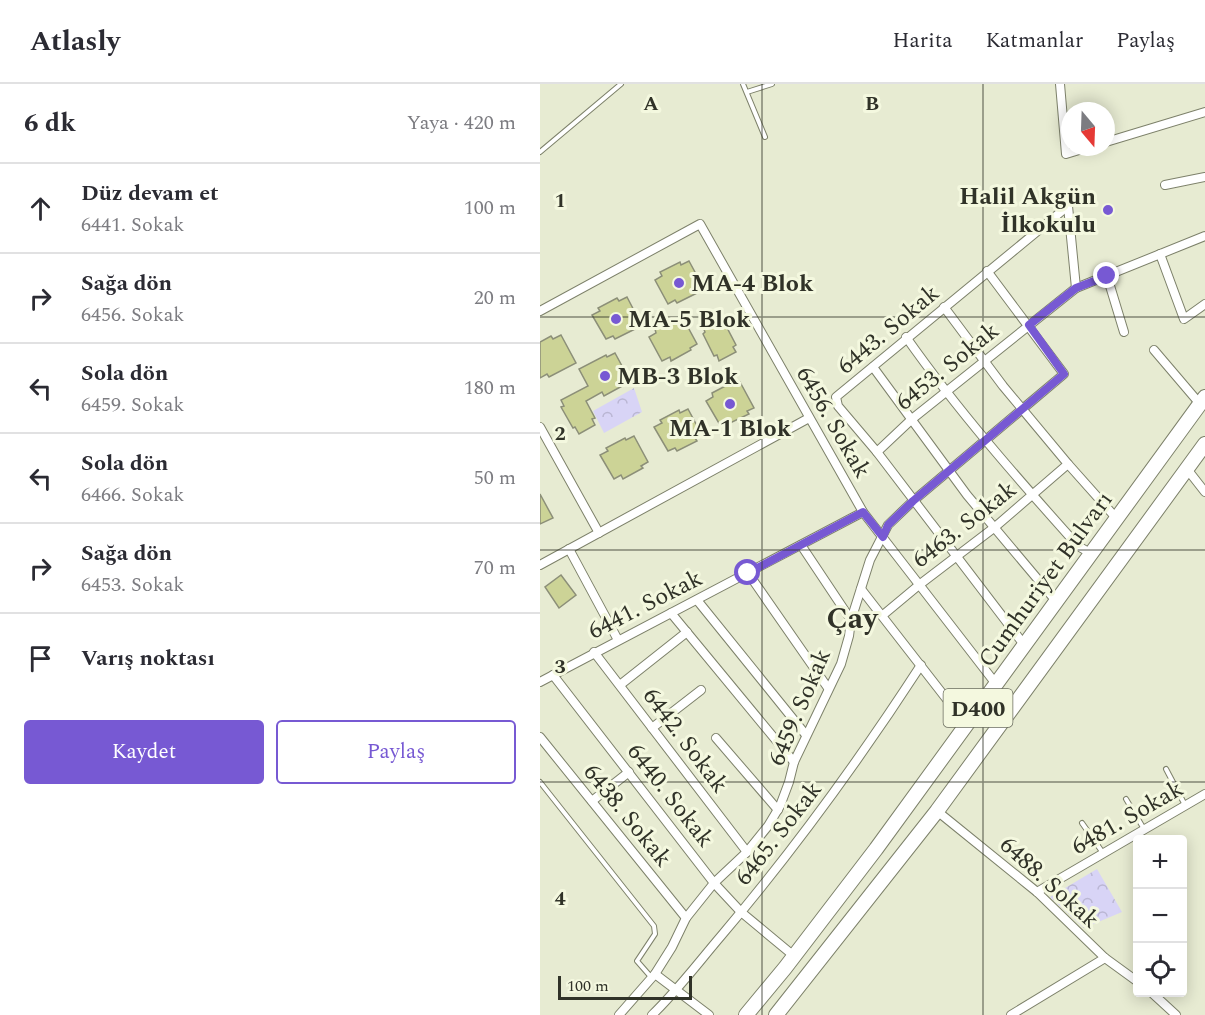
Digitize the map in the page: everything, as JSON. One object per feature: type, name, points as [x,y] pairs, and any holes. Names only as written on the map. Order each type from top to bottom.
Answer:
[{"type":"highway","name":"Cumhuriyet Bulvarı","points":[[746,1015],[876,849],[1202,401]]},
{"type":"highway","name":"Cumhuriyet Bulvarı","points":[[776,1015],[937,811],[1205,444]]},
{"type":"street","points":[[1060,84],[1062,102]]},
{"type":"street","points":[[1115,139],[1205,112]]},
{"type":"street","points":[[1165,185],[1205,177]]},
{"type":"street","name":"6443. Sokak","points":[[1025,646],[877,452],[835,401],[836,397],[906,338],[1068,206],[1076,288]]},
{"type":"street","name":"6456. Sokak","points":[[540,311],[700,224],[863,512],[996,684]]},
{"type":"street","name":"6453. Sokak","points":[[877,452],[947,390],[1076,288],[1205,236]]},
{"type":"street","points":[[1160,254],[1184,319],[1202,306],[1205,316]]},
{"type":"street","points":[[987,271],[1029,325]]},
{"type":"street","points":[[1107,276],[1124,332]]},
{"type":"street","points":[[944,307],[1023,410],[1117,519]]},
{"type":"street","name":"6459. Sokak","points":[[619,1015],[653,976],[686,918],[714,883],[747,852],[777,810],[789,782],[794,762],[841,664],[851,620],[870,560],[888,525],[949,470],[1064,374],[1029,325]]},
{"type":"street","points":[[906,338],[1032,495],[1078,546],[1092,554]]},
{"type":"street","points":[[1154,350],[1202,401]]},
{"type":"street","points":[[873,367],[968,495],[1056,602]]},
{"type":"street","points":[[540,565],[809,418]]},
{"type":"street","points":[[540,427],[599,533]]},
{"type":"street","name":"6463. Sokak","points":[[883,615],[995,527],[1068,464]]},
{"type":"street","points":[[1187,469],[1205,492]]},
{"type":"street","name":"6441. Sokak","points":[[541,678],[553,675],[863,512]]},
{"type":"street","points":[[801,545],[851,620]]},
{"type":"street","points":[[569,549],[618,640]]},
{"type":"street","points":[[748,573],[828,688]]},
{"type":"street","points":[[861,589],[966,724]]},
{"type":"street","points":[[697,600],[806,735]]},
{"type":"street","points":[[671,613],[794,762]]},
{"type":"street","points":[[620,685],[687,632]]},
{"type":"street","name":"6442. Sokak","points":[[594,652],[747,852]]},
{"type":"street","name":"6465. Sokak","points":[[652,1015],[741,912],[831,798],[921,665]]},
{"type":"street","name":"6440. Sokak","points":[[553,675],[714,883],[741,912],[794,956]]},
{"type":"street","points":[[652,728],[701,690]]},
{"type":"street","name":"6438. Sokak","points":[[540,737],[686,918]]},
{"type":"street","points":[[716,738],[777,810]]},
{"type":"street","points":[[592,801],[629,772]]},
{"type":"street","name":"6481. Sokak","points":[[1037,892],[1205,794]]},
{"type":"street","name":"6488. Sokak","points":[[937,811],[1037,892],[1105,958],[1133,979]]},
{"type":"street","points":[[1011,1015],[1105,958]]},
{"type":"street","points":[[653,976],[709,1015]]},
{"type":"street","points":[[1155,997],[1176,1015]]},
{"type":"lane","points":[[540,152],[621,84]]},
{"type":"lane","points":[[743,84],[765,137]]},
{"type":"lane","points":[[747,92],[772,84]]},
{"type":"lane","points":[[1166,769],[1186,805]]},
{"type":"lane","points":[[540,782],[654,926],[655,934],[637,961],[653,976]]},
{"type":"lane","points":[[1126,799],[1144,830]]},
{"type":"lane","points":[[1082,823],[1103,854]]},
{"type":"green space","points":[[634,388],[642,412],[604,433],[593,411]]},
{"type":"green space","points":[[1097,869],[1122,912],[1084,928],[1050,897]]},
{"type":"building","name":"MA-4 Blok","points":[[689,261],[703,287],[696,290],[697,293],[677,303],[675,300],[668,304],[655,280],[662,276],[660,272],[680,262],[681,265]]},
{"type":"building","name":"MA-5 Blok","points":[[627,297],[640,322],[634,326],[635,329],[615,339],[613,336],[606,339],[592,315],[600,311],[598,308],[617,298],[619,301]]},
{"type":"building","points":[[683,318],[697,344],[671,361],[670,357],[662,361],[649,337],[656,333],[655,329],[674,319],[675,322]]},
{"type":"building","points":[[719,318],[722,325],[725,324],[736,345],[733,347],[736,352],[719,361],[703,334],[705,332],[703,327]]},
{"type":"building","points":[[561,335],[576,363],[549,377],[547,374],[540,378],[540,342],[551,336],[553,339]]},
{"type":"building","points":[[615,353],[629,379],[622,383],[624,385],[604,396],[602,392],[586,401],[595,418],[592,419],[595,425],[579,434],[561,407],[564,406],[561,400],[588,386],[579,369],[606,355],[607,357]]},
{"type":"building","name":"MA-1 Blok","points":[[740,382],[754,408],[747,411],[749,414],[728,424],[727,421],[720,425],[706,401],[713,397],[712,393],[731,383],[732,386]]},
{"type":"building","points":[[688,409],[702,435],[695,438],[697,441],[677,451],[675,448],[668,451],[654,427],[662,423],[660,420],[679,410],[680,413]]},
{"type":"building","points":[[634,436],[648,462],[641,466],[643,468],[623,479],[621,475],[614,479],[600,455],[608,451],[606,448]]},
{"type":"building","points":[[540,494],[553,518],[540,524]]},
{"type":"building","points":[[561,575],[576,595],[559,608],[545,587]]},
{"type":"place","name":"Halil Akgün İlkokulu","points":[[1108,210]]},
{"type":"place","name":"MA-4 Blok","points":[[679,283]]},
{"type":"place","name":"MA-5 Blok","points":[[616,319]]},
{"type":"place","name":"MB-3 Blok","points":[[605,376]]},
{"type":"place","name":"MA-1 Blok","points":[[730,404]]},
{"type":"district","name":"Çay","points":[[852,618]]},
{"type":"route","points":[[748,573],[863,512],[883,537],[888,525],[913,501],[1064,374],[1029,325],[1076,288],[1107,276]]}]
